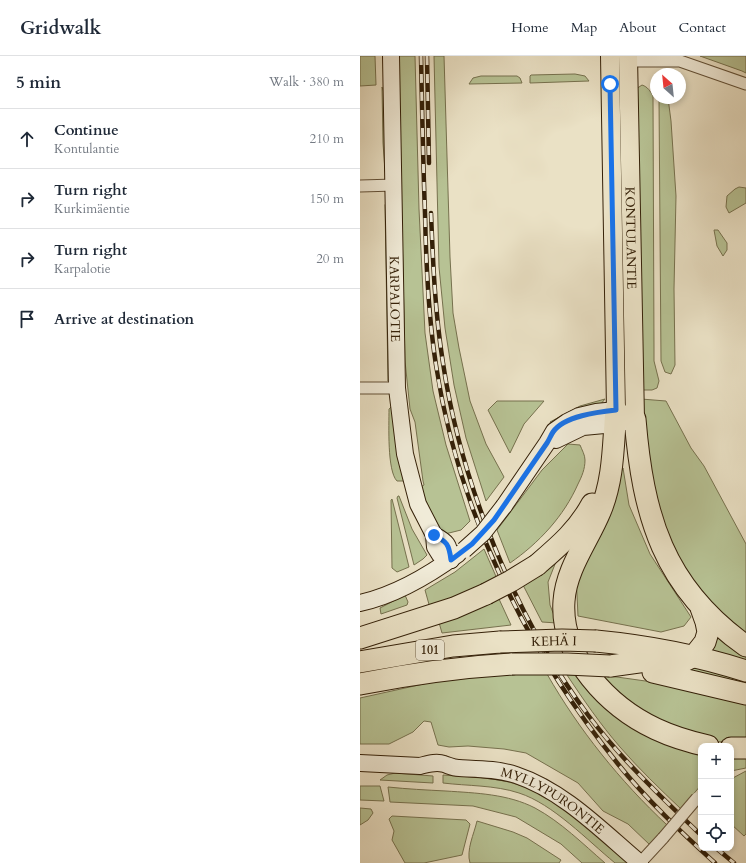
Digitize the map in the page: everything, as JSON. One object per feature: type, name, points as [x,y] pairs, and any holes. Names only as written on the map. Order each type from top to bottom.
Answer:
[{"type":"highway","points":[[615,417],[610,482],[600,511],[570,573],[564,600],[564,622],[571,646],[578,660],[605,694],[619,706],[655,729],[674,737],[698,743]]},
{"type":"highway","points":[[635,419],[638,462],[642,484],[657,536],[683,585],[701,607],[725,631],[746,646]]},
{"type":"highway","points":[[360,638],[454,608],[486,594],[538,565],[564,542],[586,515],[602,485],[612,460]]},
{"type":"highway","points":[[610,666],[646,661],[678,664],[694,656],[705,642],[708,632],[701,607]]},
{"type":"highway","name":"KEHÄ I","points":[[360,662],[453,646],[500,642],[562,640],[596,641],[658,648],[694,656],[746,671]]},
{"type":"highway","name":"KEHÄ I","points":[[360,684],[455,668],[512,664],[567,664],[610,666],[664,674],[746,694]]},
{"type":"highway","points":[[734,748],[746,748]]},
{"type":"main road","name":"KONTULANTIE","points":[[610,56],[615,417]]},
{"type":"main road","name":"KONTULANTIE","points":[[629,58],[635,419]]},
{"type":"street","name":"KARPALOTIE","points":[[391,56],[395,185],[397,388],[402,434],[411,481],[418,504],[434,535],[435,547],[437,551],[440,555],[451,560]]},
{"type":"street","points":[[629,58],[680,61],[746,84]]},
{"type":"street","points":[[360,186],[395,185]]},
{"type":"street","points":[[360,388],[397,388]]},
{"type":"street","points":[[360,603],[371,601],[405,588],[451,560],[464,550],[483,533],[504,506],[554,431],[567,422],[579,416],[596,412],[615,417],[635,419]]},
{"type":"street","name":"MYLLYPURONTIE","points":[[360,763],[420,766],[430,772],[444,772],[452,768],[483,769],[515,775],[554,792],[585,816],[640,863]]},
{"type":"street","points":[[640,863],[698,798]]},
{"type":"green space","points":[[360,56],[375,56],[376,85],[360,86]]},
{"type":"green space","points":[[398,56],[415,56],[419,209],[425,333],[433,391],[446,445],[470,521],[461,530],[445,534],[440,530],[433,519],[419,488],[424,485],[415,422],[410,409],[405,361]]},
{"type":"green space","points":[[434,56],[444,56],[453,313],[470,401],[486,444],[504,477],[486,501],[466,438],[454,385],[445,328],[439,267]]},
{"type":"green space","points":[[700,56],[746,56],[746,73],[742,71]]},
{"type":"green space","points":[[575,74],[585,76],[589,81],[530,83],[531,75]]},
{"type":"green space","points":[[481,76],[517,76],[520,78],[522,83],[469,84],[473,78]]},
{"type":"green space","points":[[642,85],[647,88],[650,91],[650,104],[653,104],[654,361],[659,381],[657,388],[652,390],[641,390],[636,89]]},
{"type":"green space","points":[[382,87],[385,96],[387,175],[385,171],[383,143]]},
{"type":"green space","points":[[659,104],[669,104],[676,196],[674,289],[675,365],[671,374],[665,372],[661,361]]},
{"type":"green space","points":[[739,187],[746,188],[746,203],[729,213],[726,207],[727,196]]},
{"type":"green space","points":[[388,198],[392,375],[388,381],[385,205]]},
{"type":"green space","points":[[714,230],[718,230],[727,243],[727,250],[723,256],[717,246]]},
{"type":"green space","points":[[605,399],[600,405],[552,426],[550,422],[580,406]]},
{"type":"green space","points":[[641,399],[666,401],[691,448],[704,466],[746,544],[746,638],[694,589],[655,508]]},
{"type":"green space","points":[[497,401],[544,401],[524,424],[510,453],[488,410]]},
{"type":"green space","points":[[392,406],[406,481],[397,481],[394,476],[390,458],[389,409]]},
{"type":"green space","points":[[568,444],[580,445],[585,460],[583,472],[572,496],[558,518],[541,538],[510,563],[497,530],[542,470]]},
{"type":"green space","points":[[623,468],[629,505],[650,554],[691,617],[684,626],[661,632],[578,616],[576,574]]},
{"type":"green space","points":[[398,496],[412,529],[427,555],[414,565],[397,498]]},
{"type":"green space","points":[[392,499],[409,567],[397,572],[392,568]]},
{"type":"green space","points":[[484,549],[498,581],[430,608],[425,590],[455,572]]},
{"type":"green space","points":[[559,554],[548,582],[550,605],[557,623],[542,622],[523,585]]},
{"type":"green space","points":[[405,595],[408,602],[407,605],[381,614],[380,608]]},
{"type":"green space","points":[[499,599],[511,625],[442,633],[438,619]]},
{"type":"green space","points":[[719,634],[746,653],[746,664],[711,654]]},
{"type":"green space","points":[[702,665],[746,678],[746,688],[690,670]]},
{"type":"green space","points":[[547,674],[559,695],[601,754],[633,791],[667,825],[650,845],[628,824],[603,811],[578,783],[526,753],[504,749],[468,746],[449,747],[438,745],[431,722],[424,721],[413,732],[389,744],[360,744],[360,698],[455,677]]},
{"type":"green space","points":[[567,675],[581,675],[698,751],[698,789],[681,809],[620,747]]},
{"type":"green space","points":[[595,676],[617,677],[688,687],[746,701],[746,742],[701,740],[648,720]]},
{"type":"green space","points":[[734,754],[746,754],[746,768],[734,770]]},
{"type":"green space","points":[[746,771],[746,834],[744,836],[734,827],[734,777]]},
{"type":"green space","points":[[395,773],[433,776],[433,783],[380,780],[387,775]]},
{"type":"green space","points":[[443,775],[498,780],[516,784],[546,797],[576,818],[631,863],[615,863],[557,814],[532,798],[500,788],[443,783]]},
{"type":"green space","points":[[360,786],[380,786],[384,801],[360,800]]},
{"type":"green space","points":[[388,787],[480,794],[503,797],[525,803],[554,820],[605,863],[582,863],[561,844],[516,817],[473,806],[390,802]]},
{"type":"green space","points":[[360,808],[371,809],[373,813],[368,820],[360,825]]},
{"type":"green space","points":[[392,816],[466,820],[470,824],[462,855],[424,863],[405,863],[392,840],[394,831],[389,819]]},
{"type":"green space","points":[[477,821],[527,838],[561,860],[559,863],[470,863],[470,847]]},
{"type":"railway","points":[[421,56],[427,270],[433,346],[446,419],[461,473],[479,525],[501,576],[526,626],[554,674],[585,720],[618,764],[652,803],[715,863]]},
{"type":"railway","points":[[427,56],[429,163]]},
{"type":"railway","points":[[431,213],[436,307],[443,363],[451,409],[463,455],[495,548],[537,636],[562,677],[588,715],[614,747],[656,792],[698,832]]},
{"type":"railway","points":[[720,851],[734,863]]},
{"type":"route","points":[[434,535],[447,544],[450,549],[451,560],[472,544],[494,520],[554,431],[561,425],[579,416],[596,412],[616,410],[610,84]]}]
